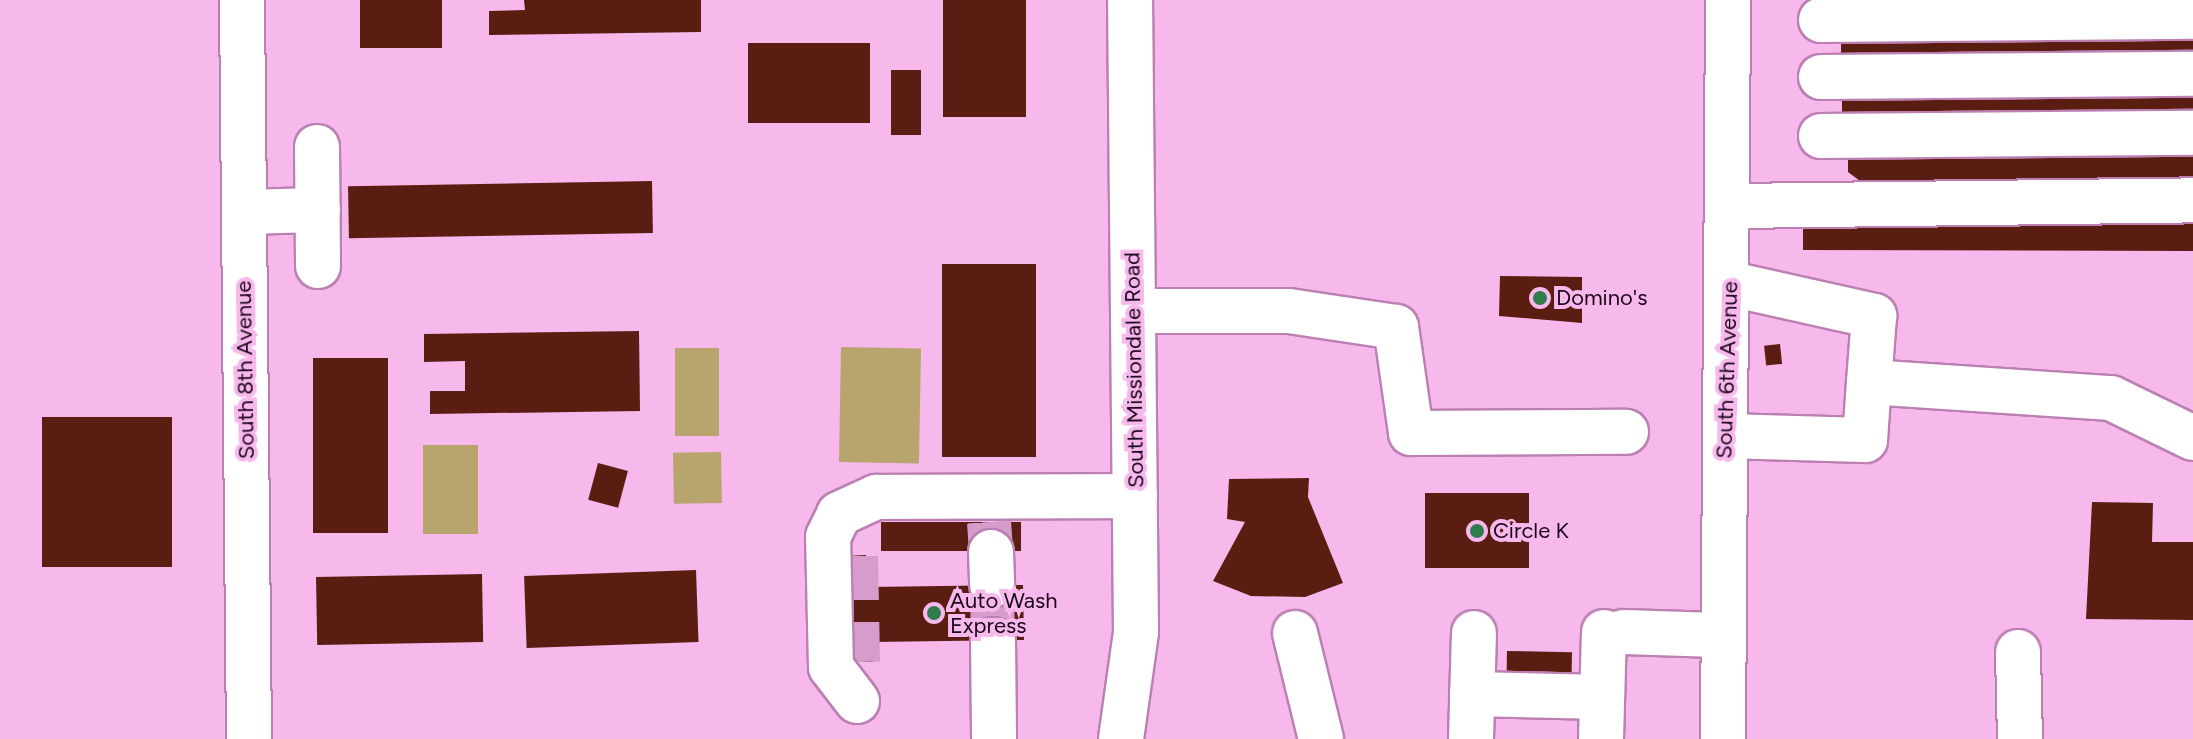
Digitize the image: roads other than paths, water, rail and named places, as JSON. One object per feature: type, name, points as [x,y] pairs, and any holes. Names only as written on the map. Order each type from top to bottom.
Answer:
[{"type":"street","name":"South 8th Avenue","points":[[242,0],[249,739]]},
{"type":"street","name":"South Missiondale Road","points":[[1121,739],[1136,632],[1130,0]]},
{"type":"street","name":"South 6th Avenue","points":[[1723,739],[1718,635],[1731,284],[1728,0]]},
{"type":"street","points":[[1821,204],[1821,10],[2193,17]]},
{"type":"street","points":[[1821,77],[2193,74]]},
{"type":"street","points":[[1821,136],[2193,133]]},
{"type":"street","points":[[317,147],[318,266]]},
{"type":"street","points":[[1732,206],[2193,200]]},
{"type":"street","points":[[244,212],[318,210]]},
{"type":"street","points":[[1725,436],[1865,440],[1874,316],[1731,284]]},
{"type":"street","points":[[1133,311],[1289,311],[1396,327],[1411,433],[1626,432]]},
{"type":"street","points":[[1869,382],[2111,398],[2193,438]]},
{"type":"street","points":[[858,700],[831,667],[828,537],[839,514],[876,497],[992,539],[1135,496]]},
{"type":"street","points":[[855,506],[856,556]]},
{"type":"street","points":[[1472,694],[1601,718],[1614,632],[1718,635]]},
{"type":"street","points":[[1295,633],[1321,739]]},
{"type":"street","points":[[1471,739],[1474,633]]},
{"type":"street","points":[[993,640],[994,739]]},
{"type":"street","points":[[2018,652],[2020,739]]},
{"type":"tunnel","points":[[989,522],[991,552]]},
{"type":"tunnel","points":[[856,556],[858,662]]},
{"type":"tunnel","points":[[992,585],[993,640]]},
{"type":"place","name":"Domino's","points":[[1540,298]]},
{"type":"place","name":"Circle K","points":[[1477,531]]},
{"type":"place","name":"Auto Wash Express","points":[[934,613]]}]
